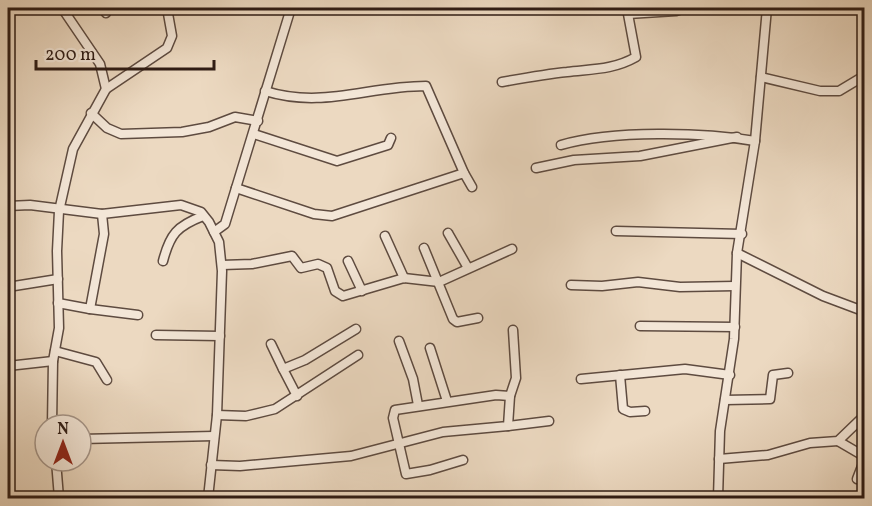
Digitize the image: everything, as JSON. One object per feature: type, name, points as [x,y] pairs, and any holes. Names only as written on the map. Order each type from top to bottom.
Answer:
[{"type":"street","points":[[62,8],[100,64],[106,89]]},
{"type":"street","points":[[52,413],[53,361],[59,328],[59,211],[73,149],[106,89],[167,48],[172,36],[167,8]]},
{"type":"street","points":[[214,232],[225,224],[291,8]]},
{"type":"street","points":[[502,82],[569,71],[607,69],[625,63],[636,57],[628,14],[676,11],[685,8]]},
{"type":"street","points":[[718,498],[720,431],[730,375],[735,327],[737,253],[742,234],[755,141],[767,8]]},
{"type":"street","points":[[761,77],[820,91],[839,92],[864,76]]},
{"type":"street","points":[[265,91],[284,97],[313,100],[402,86],[426,86],[471,187]]},
{"type":"street","points":[[91,113],[107,128],[121,134],[182,132],[209,127],[235,117],[258,121]]},
{"type":"street","points":[[254,134],[338,161],[388,145],[392,138]]},
{"type":"street","points":[[561,145],[584,140],[638,136],[737,137],[755,141]]},
{"type":"street","points":[[536,168],[574,160],[640,156],[737,137]]},
{"type":"street","points":[[236,188],[314,214],[332,216],[464,173]]},
{"type":"street","points":[[8,206],[30,205],[59,211],[102,214],[181,205],[201,212],[219,242],[222,265],[217,415],[208,498]]},
{"type":"street","points":[[90,309],[104,234],[102,214]]},
{"type":"street","points":[[163,261],[168,242],[184,223],[203,216]]},
{"type":"street","points":[[616,231],[742,234]]},
{"type":"street","points":[[448,233],[468,268]]},
{"type":"street","points":[[385,236],[404,278]]},
{"type":"street","points":[[423,248],[439,282],[448,311],[455,321],[478,318]]},
{"type":"street","points":[[222,265],[252,264],[292,256],[301,268],[318,264],[327,268],[335,291],[343,297],[404,278],[439,282],[512,249]]},
{"type":"street","points":[[737,253],[823,296],[863,311],[864,308]]},
{"type":"street","points":[[348,261],[362,291]]},
{"type":"street","points":[[8,286],[58,279]]},
{"type":"street","points":[[571,285],[602,286],[638,282],[680,287],[735,286]]},
{"type":"street","points":[[58,303],[138,315]]},
{"type":"street","points":[[640,326],[735,327]]},
{"type":"street","points":[[283,369],[305,360],[356,329]]},
{"type":"street","points":[[508,426],[510,396],[516,378],[513,330]]},
{"type":"street","points":[[156,334],[220,336]]},
{"type":"street","points":[[399,341],[418,405]]},
{"type":"street","points":[[271,344],[297,396]]},
{"type":"street","points":[[430,348],[447,400]]},
{"type":"street","points":[[56,351],[96,362],[107,380]]},
{"type":"street","points":[[217,415],[246,416],[265,412],[297,396],[358,355]]},
{"type":"street","points":[[8,366],[53,361]]},
{"type":"street","points":[[581,379],[685,369],[730,375]]},
{"type":"street","points":[[725,400],[770,399],[773,375],[788,373]]},
{"type":"street","points":[[620,375],[623,409],[630,412],[645,411]]},
{"type":"street","points":[[464,460],[406,474],[394,412],[397,408],[447,400],[502,394],[510,396]]},
{"type":"street","points":[[838,441],[864,416]]},
{"type":"street","points":[[211,465],[240,466],[335,458],[443,432],[549,421]]},
{"type":"street","points":[[93,439],[214,436]]},
{"type":"street","points":[[719,459],[768,455],[810,443],[838,441],[862,455],[864,461],[857,479]]},
{"type":"street","points":[[57,473],[59,498]]}]
